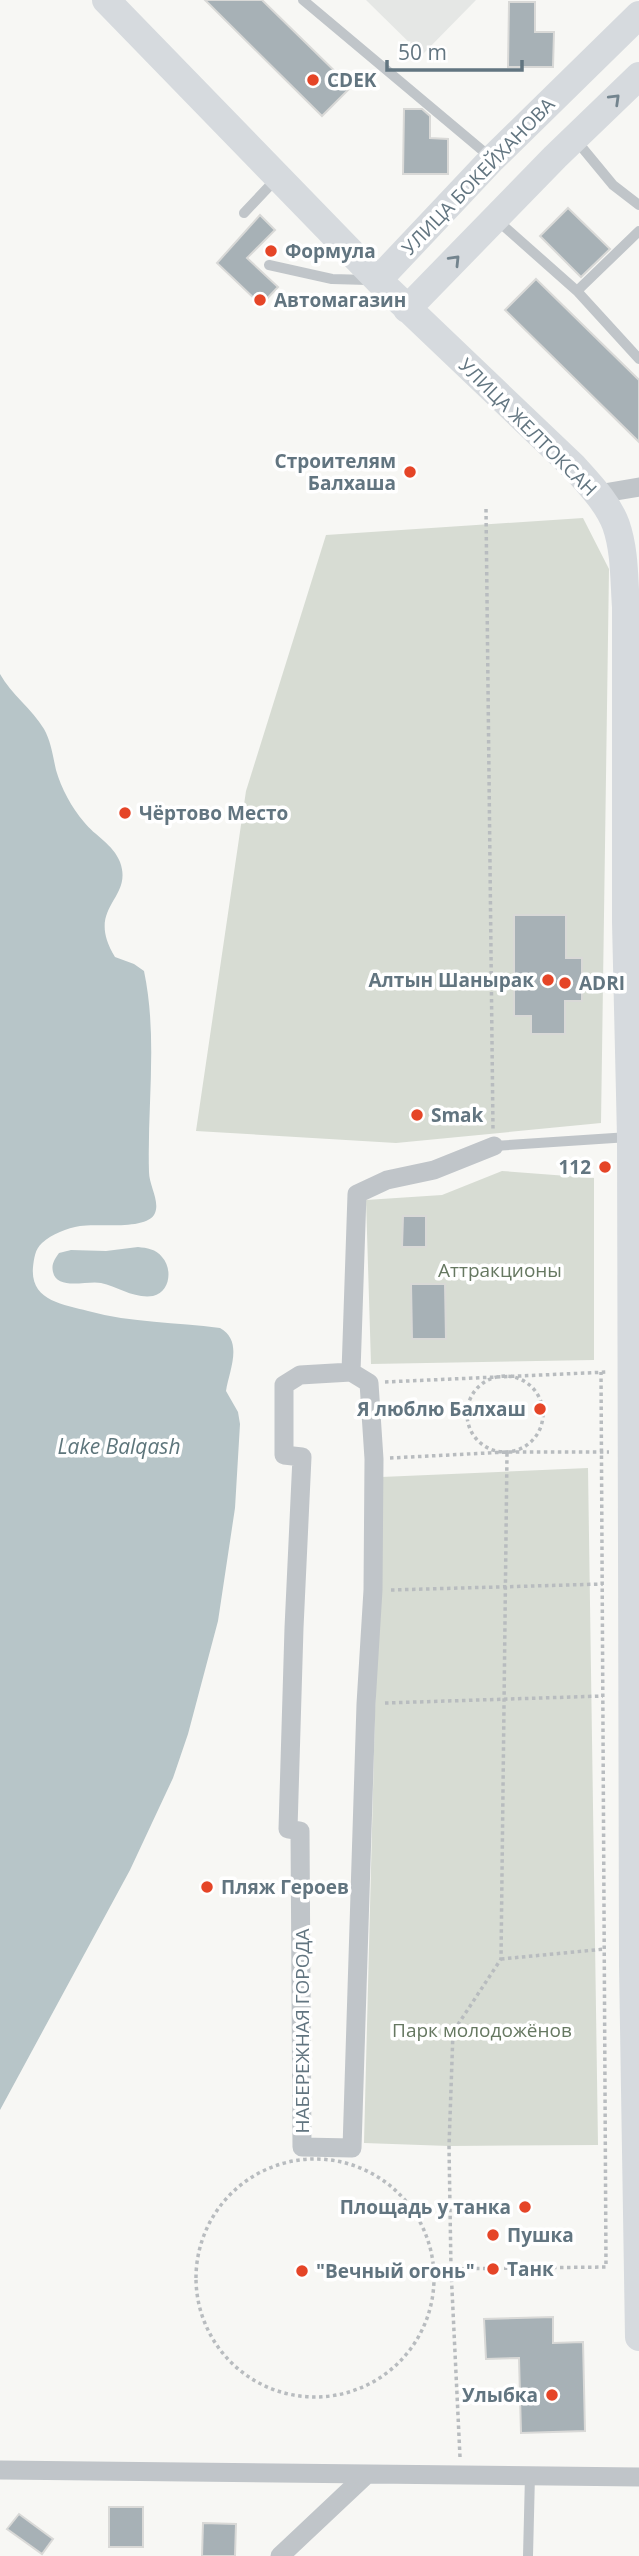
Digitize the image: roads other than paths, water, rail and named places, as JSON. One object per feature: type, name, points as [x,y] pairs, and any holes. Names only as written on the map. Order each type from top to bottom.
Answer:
[{"type":"street","name":"УЛИЦА ЖЕЛТОКСАН","points":[[117,7],[277,178],[378,280],[574,467],[598,494],[615,524],[623,559],[633,922],[635,1137],[631,1452],[636,1715],[639,2337]]},
{"type":"street","name":"УЛИЦА БОКЕЙХАНОВА","points":[[378,280],[492,159],[639,15]]},
{"type":"street","points":[[407,309],[639,76]]},
{"type":"street","points":[[598,494],[639,487]]},
{"type":"street","points":[[351,1371],[356,1194],[387,1180],[434,1170],[494,1146]]},
{"type":"street","name":"НАБЕРЕЖНАЯ ГОРОДА","points":[[351,1371],[369,1383],[374,1459],[373,1590],[366,1703],[352,2148],[302,2147],[300,1831],[288,1829],[293,1628],[302,1457],[284,1455],[284,1385],[300,1375],[351,1371]]},
{"type":"street","points":[[0,2470],[639,2477]]},
{"type":"street","points":[[282,2555],[366,2475]]},
{"type":"lane","points":[[303,0],[492,159]]},
{"type":"lane","points":[[575,138],[613,185],[639,205]]},
{"type":"lane","points":[[244,213],[277,178]]},
{"type":"lane","points":[[495,218],[577,291],[639,359]]},
{"type":"lane","points":[[577,291],[639,231]]},
{"type":"lane","points":[[269,265],[332,279],[378,280]]},
{"type":"lane","points":[[494,1146],[635,1137]]},
{"type":"lane","points":[[528,2556],[530,2476]]},
{"type":"water","name":"Lake Balqash","points":[[0,674],[44,729],[58,777],[71,804],[88,827],[113,850],[120,862],[123,875],[121,886],[107,915],[107,940],[115,957],[144,971],[150,1021],[149,1172],[156,1203],[155,1213],[143,1222],[80,1226],[55,1234],[42,1243],[35,1254],[33,1278],[42,1294],[68,1306],[121,1318],[220,1328],[227,1334],[233,1348],[226,1391],[238,1412],[240,1424],[235,1508],[218,1621],[188,1734],[173,1778],[130,1870],[0,2110]]},
{"type":"water","points":[[138,1247],[157,1252],[168,1268],[168,1280],[159,1294],[133,1294],[95,1282],[67,1283],[56,1278],[53,1272],[53,1264],[59,1253]]},
{"type":"place","name":"CDEK","points":[[313,80]]},
{"type":"place","name":"Формула","points":[[271,251]]},
{"type":"place","name":"Автомагазин","points":[[260,300]]},
{"type":"place","name":"Строителям Балхаша","points":[[410,472]]},
{"type":"place","name":"Чёртово Место","points":[[125,813]]},
{"type":"place","name":"Алтын Шанырак","points":[[548,980]]},
{"type":"place","name":"ADRI","points":[[565,983]]},
{"type":"place","name":"Smak","points":[[417,1115]]},
{"type":"place","name":"112","points":[[605,1167]]},
{"type":"place","name":"Я люблю Балхаш","points":[[540,1409]]},
{"type":"place","name":"Пляж Героев","points":[[207,1887]]},
{"type":"place","name":"Площадь у танка","points":[[525,2207]]},
{"type":"place","name":"Пушка","points":[[493,2235]]},
{"type":"place","name":"Танк","points":[[493,2269]]},
{"type":"place","name":"\"Вечный огонь\"","points":[[302,2271]]},
{"type":"place","name":"Улыбка","points":[[552,2395]]},
{"type":"park label","name":"Аттракционы","points":[[500,1270]]},
{"type":"park label","name":"Парк молодожёнов","points":[[482,2030]]}]
